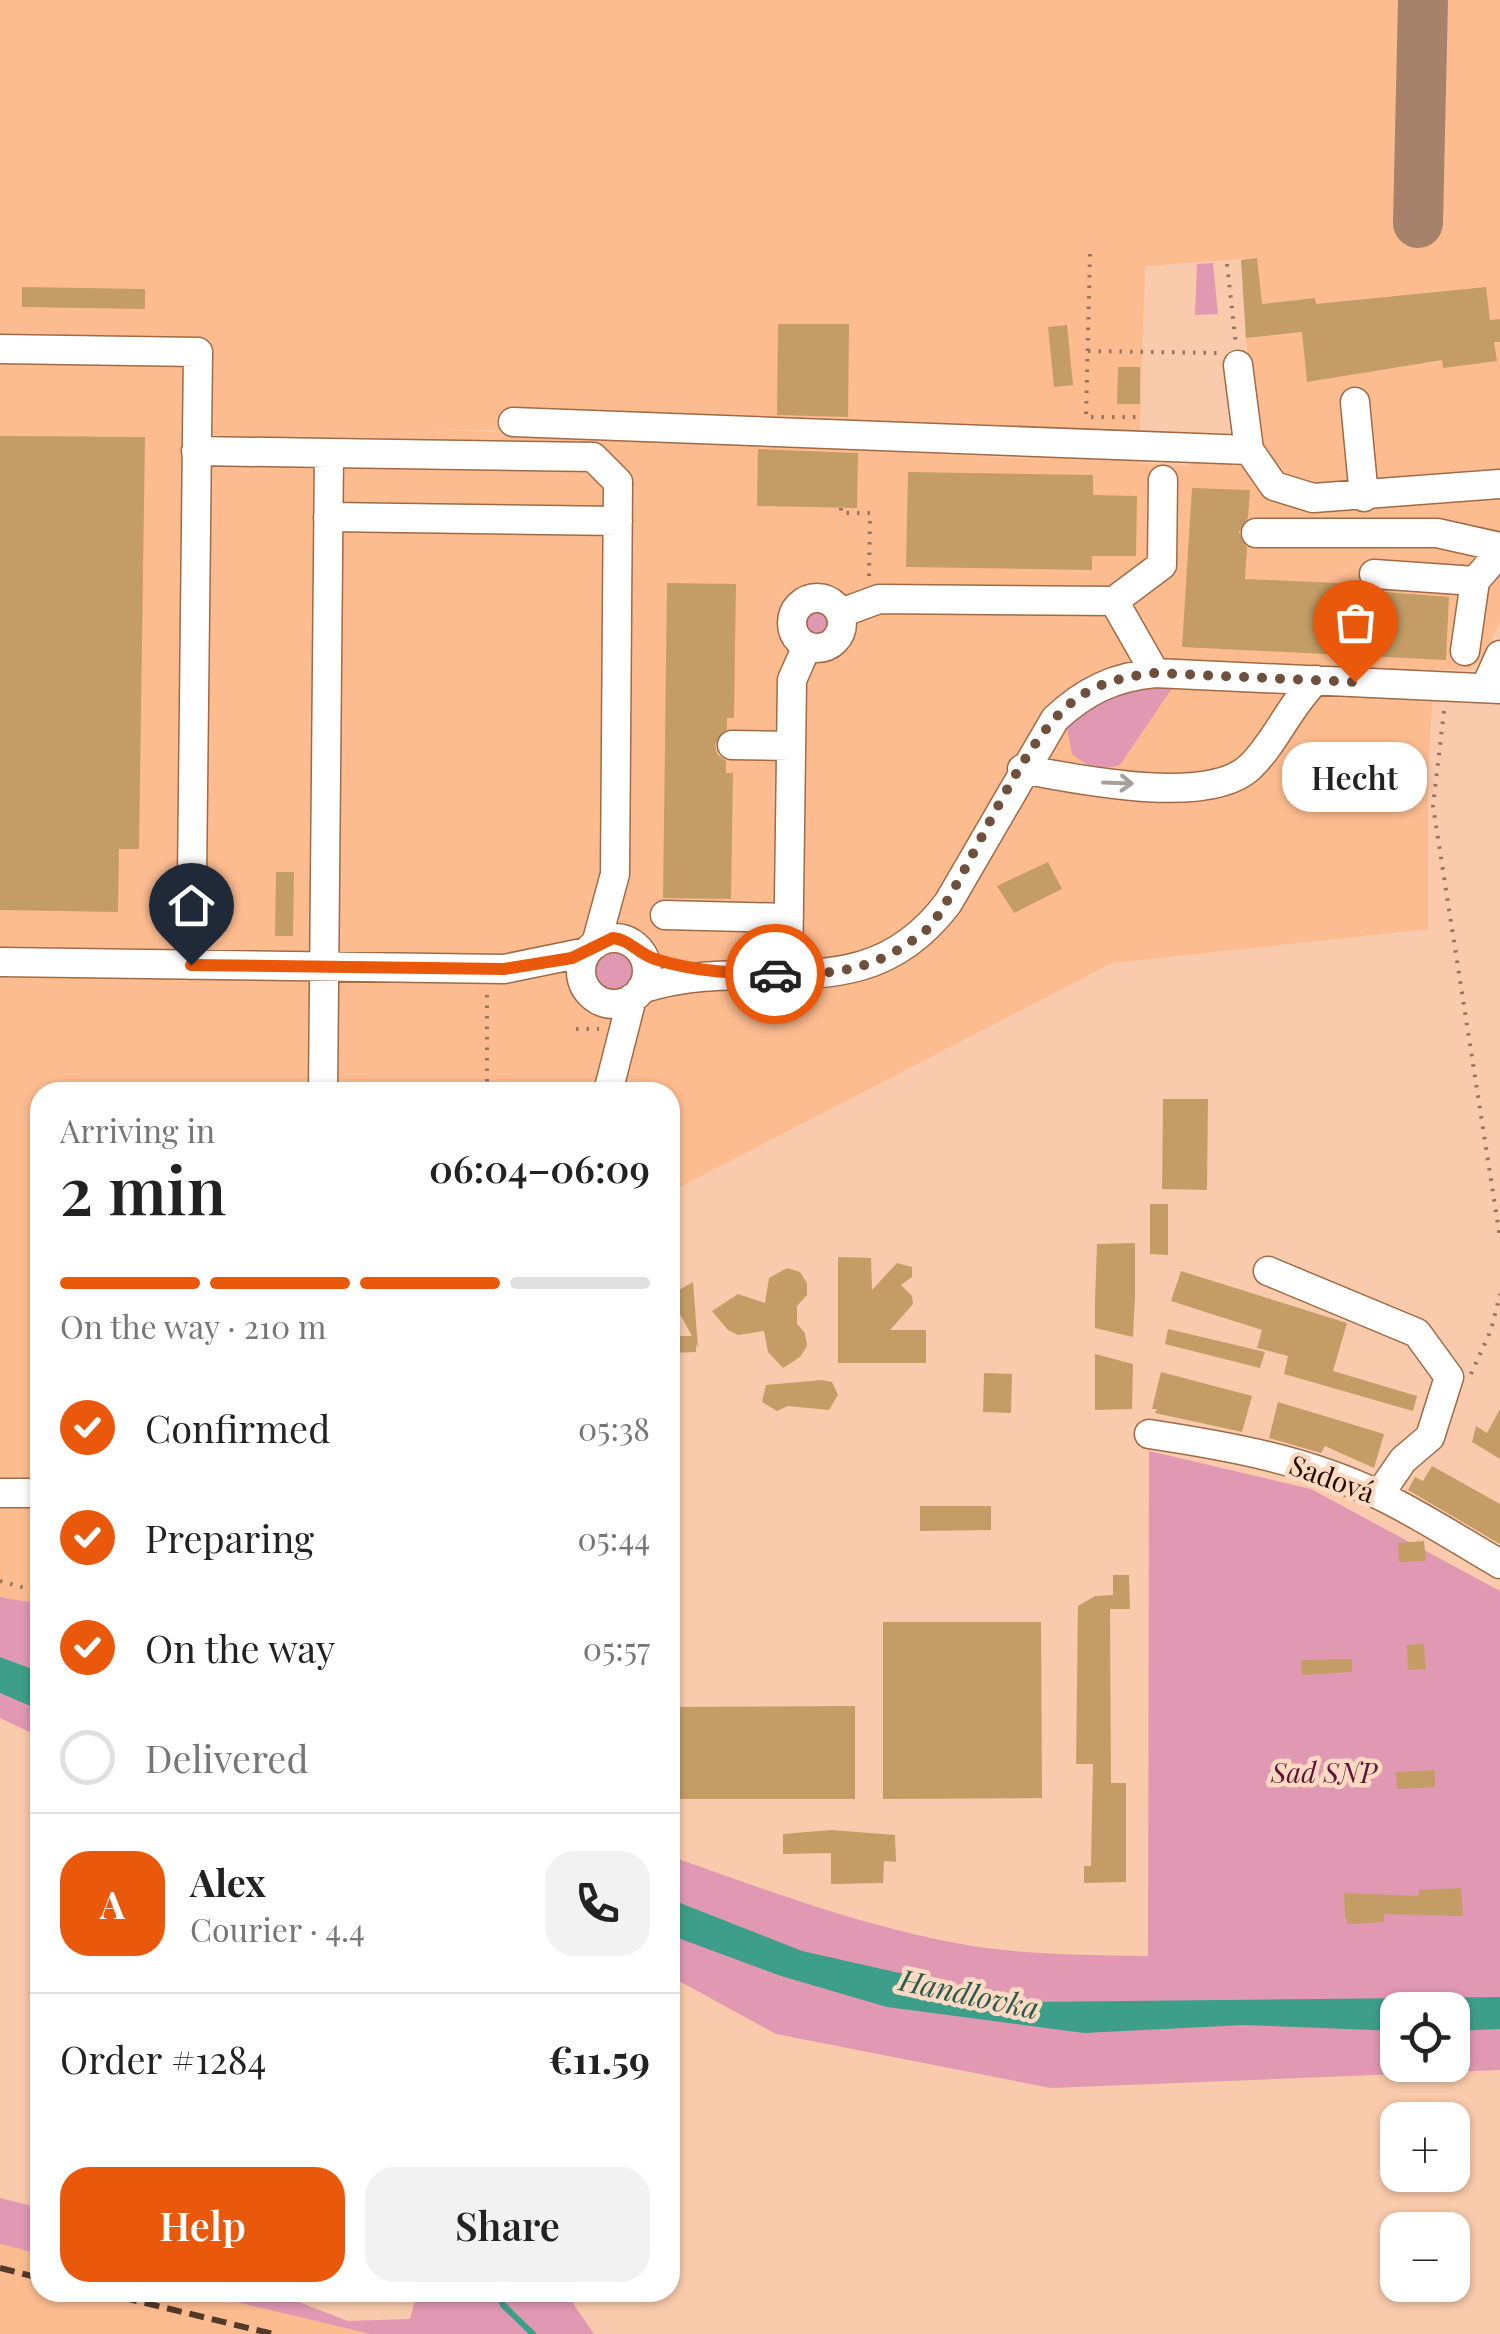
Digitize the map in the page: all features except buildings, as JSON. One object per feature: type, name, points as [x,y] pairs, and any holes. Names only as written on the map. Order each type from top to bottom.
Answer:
[{"type":"street","points":[[0,349],[198,352],[191,965]]},
{"type":"street","points":[[1238,359],[1250,450],[1274,486],[1313,498],[1500,484]]},
{"type":"street","points":[[1355,402],[1364,496]]},
{"type":"street","points":[[514,422],[1250,450]]},
{"type":"street","points":[[196,451],[594,457],[618,482],[615,874],[582,969],[602,1029],[608,1082]]},
{"type":"street","points":[[322,1082],[328,454]]},
{"type":"street","points":[[841,613],[879,599],[1114,601],[1162,565],[1162,480]]},
{"type":"street","points":[[328,517],[618,520]]},
{"type":"street","points":[[1256,533],[1437,533],[1500,549],[1475,581],[1465,651]]},
{"type":"street","points":[[1374,574],[1475,581]]},
{"type":"street","points":[[819,597],[841,613],[841,631],[835,641],[818,648],[807,646],[796,638],[791,624],[799,604],[819,597]]},
{"type":"street","points":[[1114,601],[1155,673]]},
{"type":"street","points":[[788,974],[792,680],[807,646]]},
{"type":"street","points":[[0,962],[324,966],[496,975],[589,991],[610,1003],[710,973],[788,974],[870,967],[903,949],[930,927],[1055,718],[1080,696],[1128,676],[1155,673],[1493,688],[1500,655]]},
{"type":"street","points":[[1022,769],[1096,782],[1214,786],[1235,779],[1253,764],[1293,702],[1316,680]]},
{"type":"street","points":[[732,745],[791,746]]},
{"type":"street","points":[[612,1082],[647,972],[615,874]]},
{"type":"street","points":[[665,916],[788,918]]},
{"type":"street","points":[[496,975],[592,948],[613,938],[710,973]]},
{"type":"street","points":[[1268,1271],[1417,1332],[1448,1377],[1430,1437],[1403,1460],[1379,1495]]},
{"type":"street","name":"Sadová","points":[[1149,1434],[1243,1448],[1379,1495],[1500,1564]]},
{"type":"street","points":[[0,1492],[30,1493]]},
{"type":"path","points":[[1090,254],[1086,417],[1140,417]]},
{"type":"path","points":[[1088,351],[1238,359],[1227,264]]},
{"type":"path","points":[[842,508],[842,513],[870,513],[869,603]]},
{"type":"path","points":[[1447,686],[1433,806],[1500,1238]]},
{"type":"path","points":[[488,1082],[496,975]]},
{"type":"path","points":[[1470,1376],[1492,1330],[1500,1294]]},
{"type":"path","points":[[0,1581],[30,1586]]},
{"type":"shaded area","points":[[0,0],[1500,0],[1500,476],[1325,491],[1278,473],[1262,453],[1255,425],[1246,338],[1298,333],[1295,300],[1262,304],[1256,258],[1145,266],[1139,463],[1188,466],[1192,460],[1239,462],[1272,497],[1320,512],[1500,495],[1500,621],[1483,659],[1471,669],[1434,670],[1428,774],[1428,929],[1112,963],[680,1187],[680,1082],[30,1082],[30,1602],[0,1597]],"holes":[[[427,429],[665,434],[1040,459]]]},
{"type":"shaded area","points":[[0,2244],[30,2252],[30,2302],[237,2302],[370,2334],[0,2334]]},
{"type":"green space","points":[[1213,263],[1218,314],[1195,315],[1197,264]]},
{"type":"green space","points":[[818,607],[830,612],[835,624],[830,636],[818,641],[806,636],[801,624],[806,612]]},
{"type":"green space","points":[[1175,684],[1120,765],[1095,771],[1072,754],[1067,728],[1088,707],[1129,690]]},
{"type":"green space","points":[[614,953],[627,958],[632,971],[627,984],[614,989],[601,984],[596,971],[601,958]]},
{"type":"green space","name":"Sad SNP","points":[[1149,1451],[1311,1489],[1500,1591],[1500,2070],[1470,2071],[1470,1992],[1380,1992],[1380,2075],[1051,2088],[776,2034],[680,1981],[680,1859],[895,1930],[1016,1951],[1148,1956]]},
{"type":"green space","points":[[0,1597],[30,1602],[30,1732],[0,1718]]},
{"type":"green space","points":[[0,2198],[30,2206],[30,2252],[0,2244]]},
{"type":"green space","points":[[237,2302],[298,2302],[348,2321],[410,2319],[415,2302],[572,2302],[594,2334],[370,2334]]},
{"type":"water","points":[[0,1657],[30,1668],[30,1706],[0,1693]]},
{"type":"water","name":"Handlovka","points":[[680,1903],[802,1951],[1028,2002],[1380,1998],[1380,2030],[1244,2025],[1084,2033],[887,2007],[781,1976],[680,1939]]},
{"type":"water","points":[[1470,1997],[1500,1997],[1500,2029],[1470,2030]]},
{"type":"waterway","points":[[502,2302],[533,2334]]},
{"type":"taxiway","points":[[1418,223],[1423,0]]},
{"type":"railway","points":[[0,2268],[30,2276]]},
{"type":"railway","points":[[141,2302],[273,2334]]},
{"type":"way so far","points":[[775,974],[870,967],[903,949],[930,927],[948,903],[1037,744],[1055,718],[1080,696],[1128,676],[1155,673],[1355,682]]},
{"type":"place","name":"Hecht","points":[[1355,682]]},
{"type":"route","points":[[191,965],[504,969],[572,958],[613,938],[630,942],[643,955],[659,961],[710,973],[775,974]]}]
